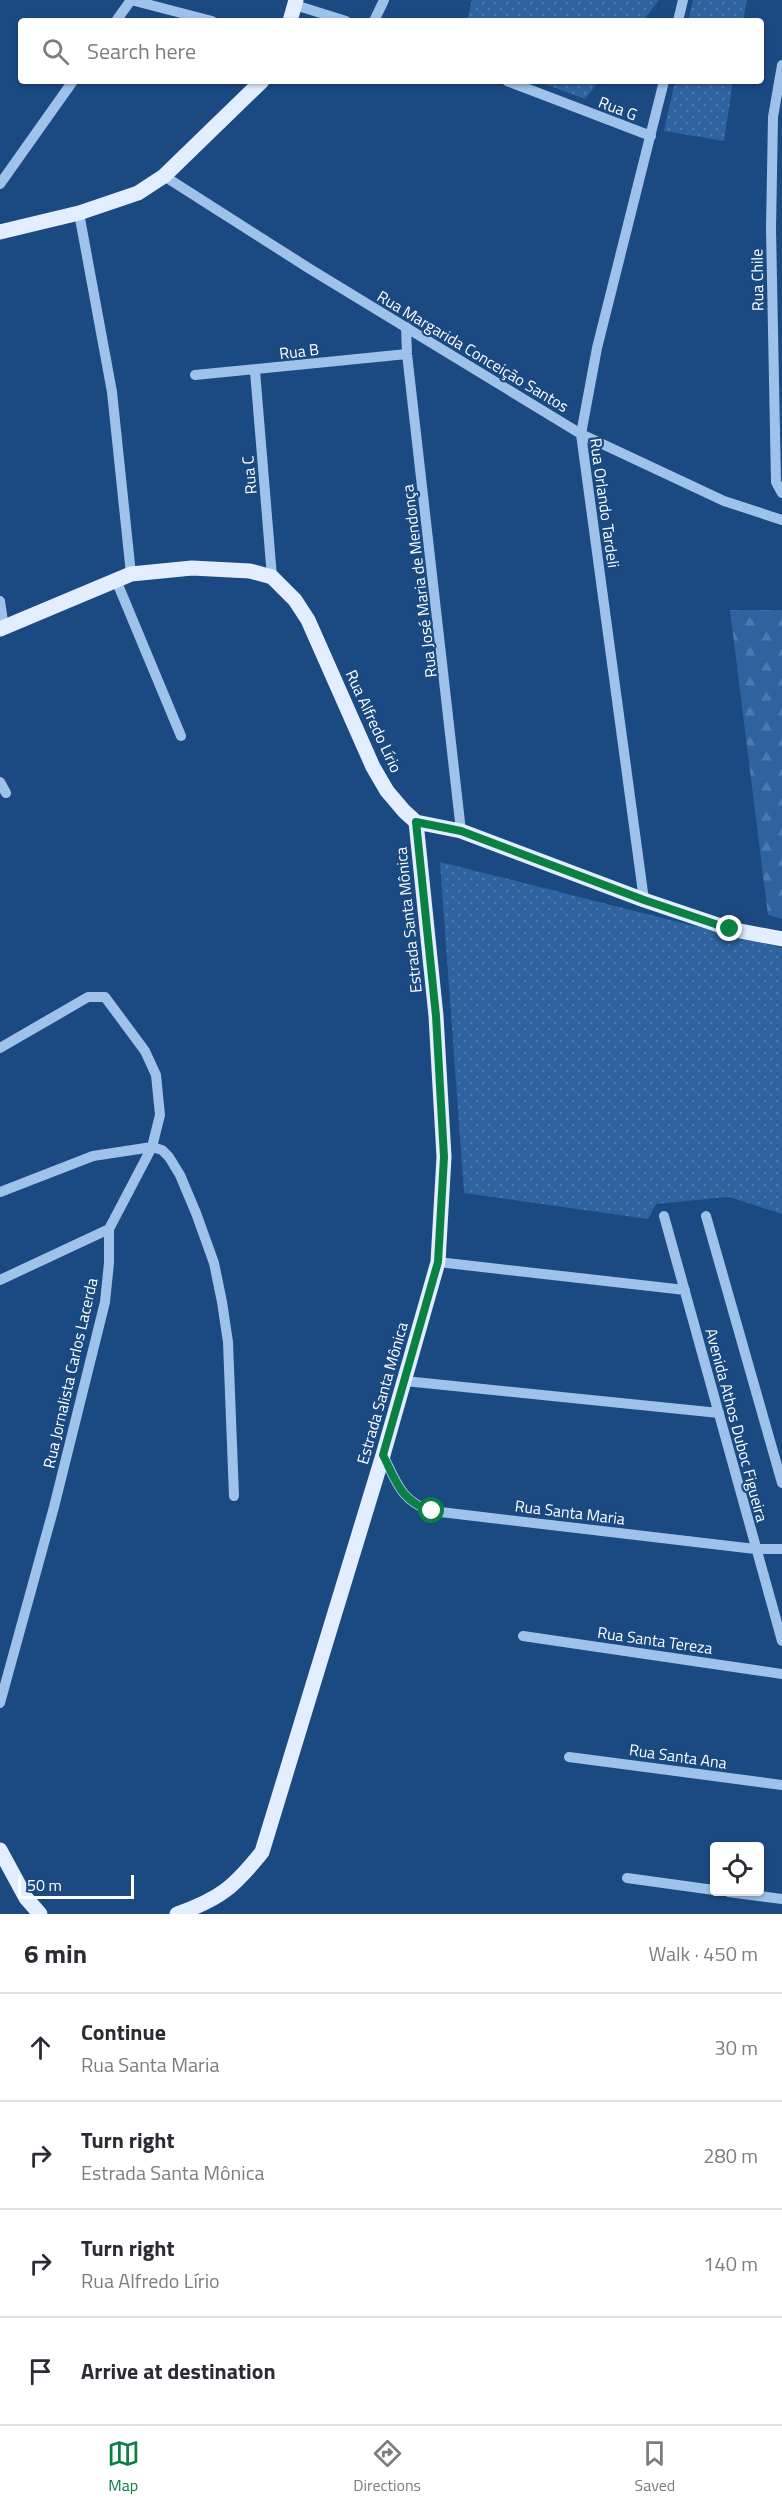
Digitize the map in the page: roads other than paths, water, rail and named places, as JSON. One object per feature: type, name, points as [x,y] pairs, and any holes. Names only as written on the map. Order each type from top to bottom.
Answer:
[{"type":"main road","points":[[291,18],[295,3]]},
{"type":"main road","points":[[0,232],[79,213],[138,194],[164,176],[259,84]]},
{"type":"main road","points":[[2,628],[131,574],[192,568],[250,571],[272,577]]},
{"type":"main road","name":"Rua Alfredo Lírio","points":[[272,577],[295,600],[308,620],[373,767],[387,791],[416,822]]},
{"type":"main road","points":[[416,822],[461,831],[644,900],[730,929],[782,939]]},
{"type":"main road","name":"Estrada Santa Mônica","points":[[177,1914],[204,1904],[237,1883],[262,1852],[383,1455],[438,1262],[444,1157],[436,1016],[416,822]]},
{"type":"main road","points":[[0,1850],[26,1898],[40,1914]]},
{"type":"street","points":[[118,18],[130,0],[200,18]]},
{"type":"street","points":[[375,18],[384,0]]},
{"type":"street","points":[[679,18],[683,0]]},
{"type":"street","points":[[295,3],[338,18]]},
{"type":"street","name":"Rua Chile","points":[[782,65],[773,117],[778,393],[776,482],[782,493]]},
{"type":"street","points":[[0,184],[71,84]]},
{"type":"street","name":"Rua G","points":[[515,84],[651,136]]},
{"type":"street","name":"Rua Orlando Tardeli","points":[[644,900],[580,434],[597,348],[663,84]]},
{"type":"street","name":"Rua Margarida Conceição Santos","points":[[164,176],[310,269],[580,434],[724,501],[782,520]]},
{"type":"street","points":[[79,213],[112,392],[131,574]]},
{"type":"street","name":"Rua José Maria de Mendonça","points":[[406,327],[407,354],[461,831]]},
{"type":"street","name":"Rua B","points":[[195,375],[255,371],[407,354]]},
{"type":"street","name":"Rua C","points":[[255,371],[272,577]]},
{"type":"street","points":[[116,580],[181,736]]},
{"type":"street","points":[[0,601],[2,628]]},
{"type":"street","points":[[0,782],[6,793]]},
{"type":"street","name":"Rua Jornalista Carlos Lacerda","points":[[0,1048],[88,998],[105,997],[133,1031],[145,1051],[156,1075],[160,1115],[152,1147],[109,1229],[109,1263],[105,1302],[60,1484],[0,1703]]},
{"type":"street","points":[[0,1192],[93,1156],[152,1147],[165,1153],[180,1175],[214,1263],[228,1342],[234,1496]]},
{"type":"street","name":"Avenida Athos Duboc Figueira","points":[[664,1216],[782,1641]]},
{"type":"street","name":"Avenida Athos Duboc Figueira","points":[[706,1216],[782,1483]]},
{"type":"street","points":[[0,1280],[109,1229]]},
{"type":"street","points":[[438,1262],[685,1290]]},
{"type":"street","points":[[405,1381],[719,1413]]},
{"type":"street","name":"Rua Santa Maria","points":[[383,1455],[407,1500],[418,1507],[432,1511],[755,1549],[782,1550]]},
{"type":"street","name":"Rua Santa Tereza","points":[[523,1636],[782,1674]]},
{"type":"street","name":"Rua Santa Ana","points":[[569,1757],[782,1785]]},
{"type":"street","points":[[627,1878],[710,1889]]},
{"type":"street","points":[[759,1896],[782,1899]]}]
